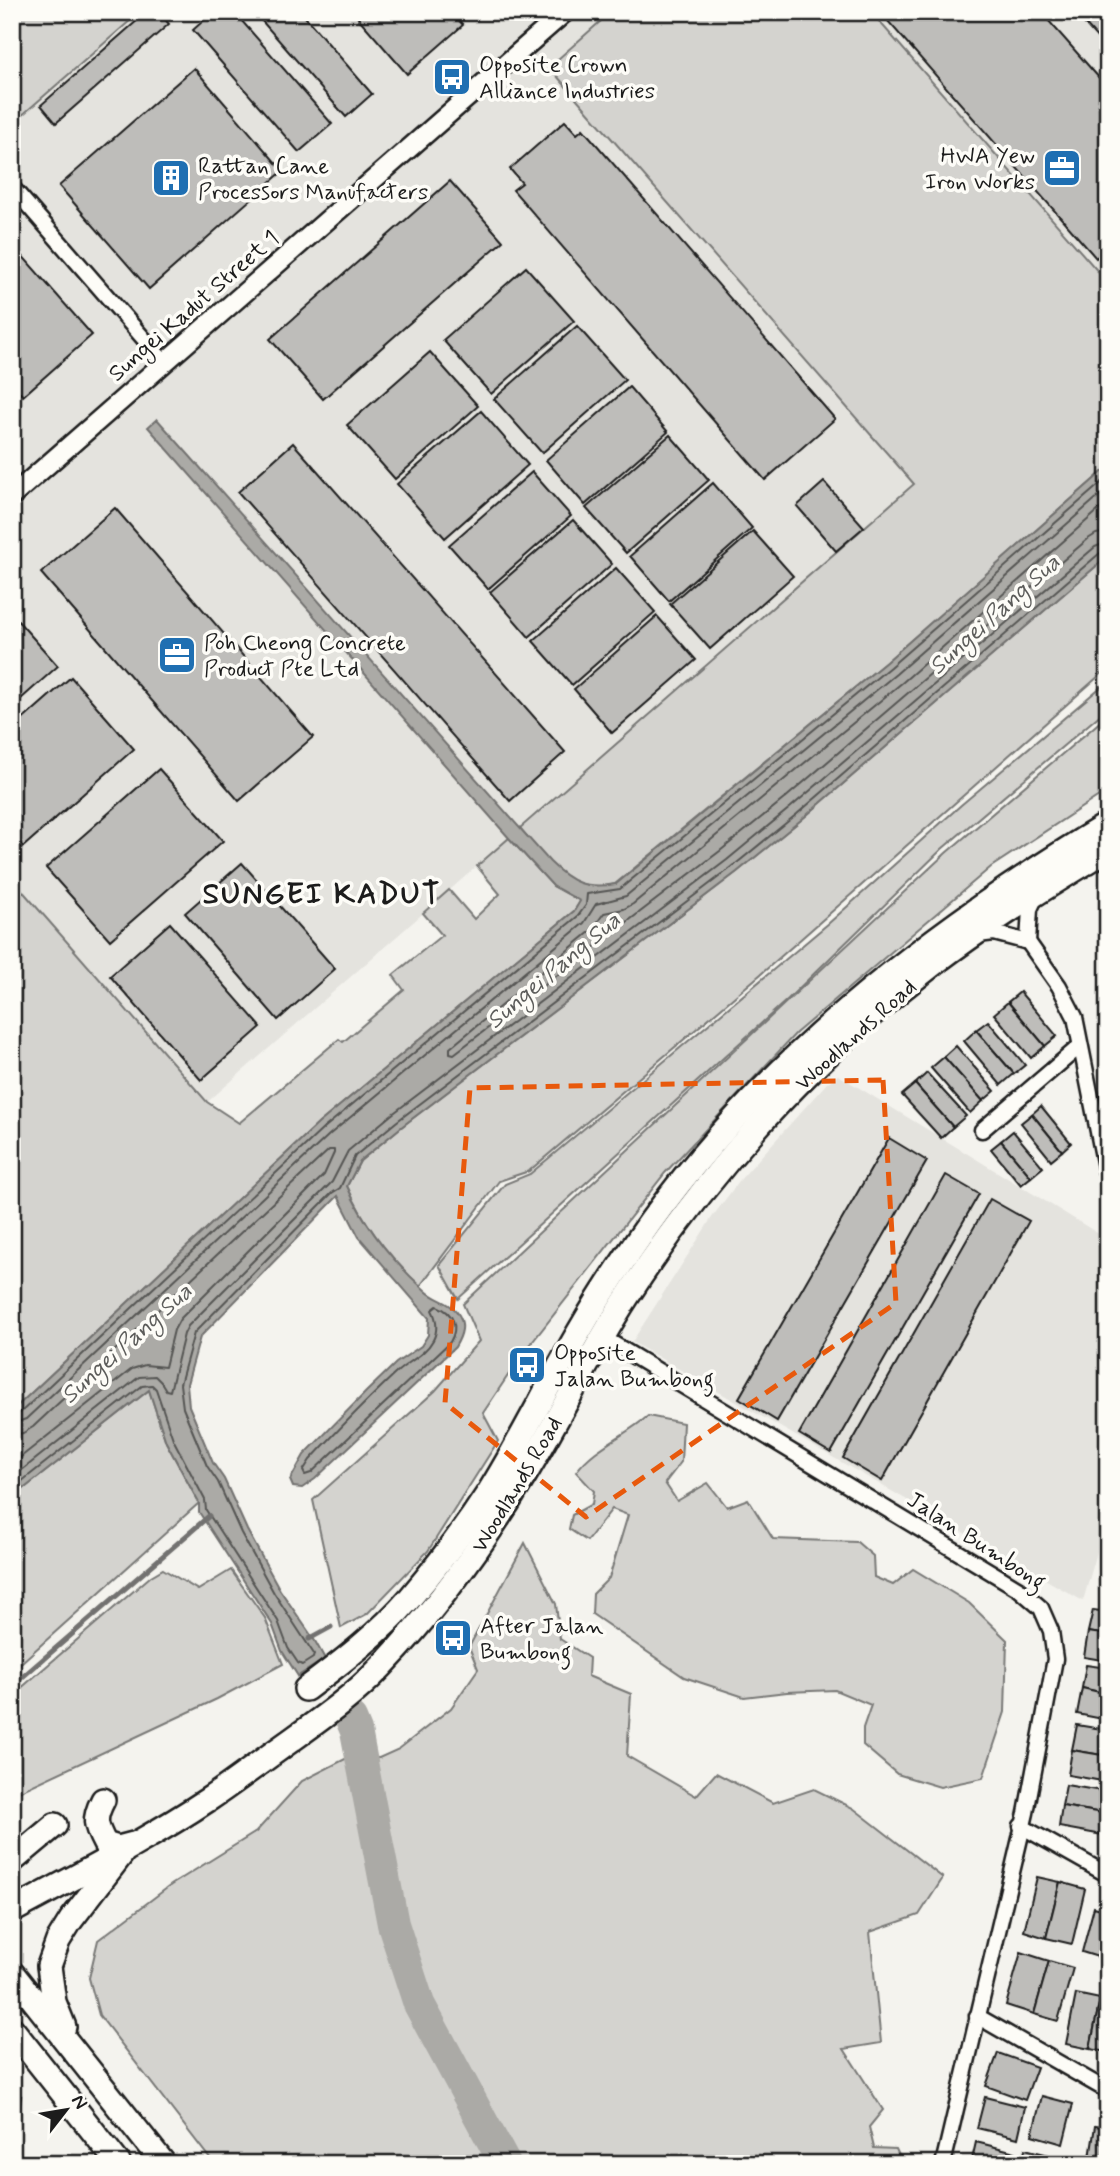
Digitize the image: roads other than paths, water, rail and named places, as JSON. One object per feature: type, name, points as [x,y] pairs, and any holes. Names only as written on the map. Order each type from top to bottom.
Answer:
[{"type":"main road","name":"Woodlands Road","points":[[306,1689],[368,1640],[408,1600],[462,1530],[489,1492],[583,1325],[635,1243],[669,1197],[746,1106],[798,1053],[891,972],[963,917],[1108,824]]},
{"type":"main road","name":"Woodlands Road","points":[[12,1911],[208,1800],[357,1692],[431,1611],[482,1542],[528,1470],[602,1337],[654,1255],[764,1119],[853,1031],[932,965],[1038,892],[1108,849]]},
{"type":"main road","points":[[103,1800],[96,1814],[96,1824],[105,1844],[118,1848],[129,1847]]},
{"type":"main road","points":[[12,1861],[55,1825]]},
{"type":"main road","points":[[75,2052],[54,2002],[49,1966],[58,1941],[71,1920],[129,1847]]},
{"type":"main road","points":[[12,1973],[163,2164]]},
{"type":"main road","points":[[16,2035],[119,2164]]},
{"type":"street","name":"Sungei Kadut Street 1","points":[[12,496],[565,12]]},
{"type":"street","points":[[12,187],[164,362]]},
{"type":"street","points":[[1038,892],[1030,909],[1028,942],[1071,1006],[1108,1182]]},
{"type":"street","points":[[973,935],[995,933],[1028,942]]},
{"type":"street","points":[[982,1130],[1080,1046]]},
{"type":"street","name":"Jalan Bumbong","points":[[602,1337],[1007,1582],[1041,1608],[1051,1631],[1055,1659],[1026,1813],[943,2164]]},
{"type":"street","points":[[1021,1826],[1108,1875]]},
{"type":"street","points":[[977,2017],[1108,2091]]},
{"type":"water","name":"Sungei Pang Sua","points":[[157,419],[550,862],[572,880],[596,886],[616,884],[886,662],[1108,467],[1108,556],[737,872],[360,1161],[347,1186],[354,1201],[380,1243],[402,1268],[430,1294],[457,1312],[462,1330],[455,1347],[315,1479],[302,1488],[293,1487],[290,1480],[304,1455],[396,1363],[421,1346],[428,1335],[429,1318],[359,1237],[338,1196],[200,1337],[187,1384],[189,1406],[213,1463],[224,1479],[247,1530],[280,1590],[325,1659],[298,1676],[282,1651],[272,1624],[199,1512],[199,1503],[166,1442],[149,1390],[12,1498],[12,1411],[319,1123],[574,911],[580,901],[553,886],[509,838],[148,427]]},
{"type":"waterway","points":[[12,1686],[209,1516]]},
{"type":"waterway","points":[[309,1639],[331,1627]]},
{"type":"waterway","points":[[351,1719],[356,1731],[393,1924],[419,2004],[505,2164]]},
{"type":"place","name":"Opposite Crown Alliance Industries","points":[[452,77]]},
{"type":"place","name":"HWA Yew Iron Works","points":[[1062,168]]},
{"type":"place","name":"Rattan Cane Processors Manufacters","points":[[171,178]]},
{"type":"place","name":"Poh Cheong Concrete Product Pte Ltd","points":[[177,655]]},
{"type":"place","name":"Opposite Jalan Bumbong","points":[[527,1365]]},
{"type":"place","name":"After Jalan Bumbong","points":[[453,1638]]},
{"type":"district","name":"SUNGEI KADUT","points":[[322,893]]}]
